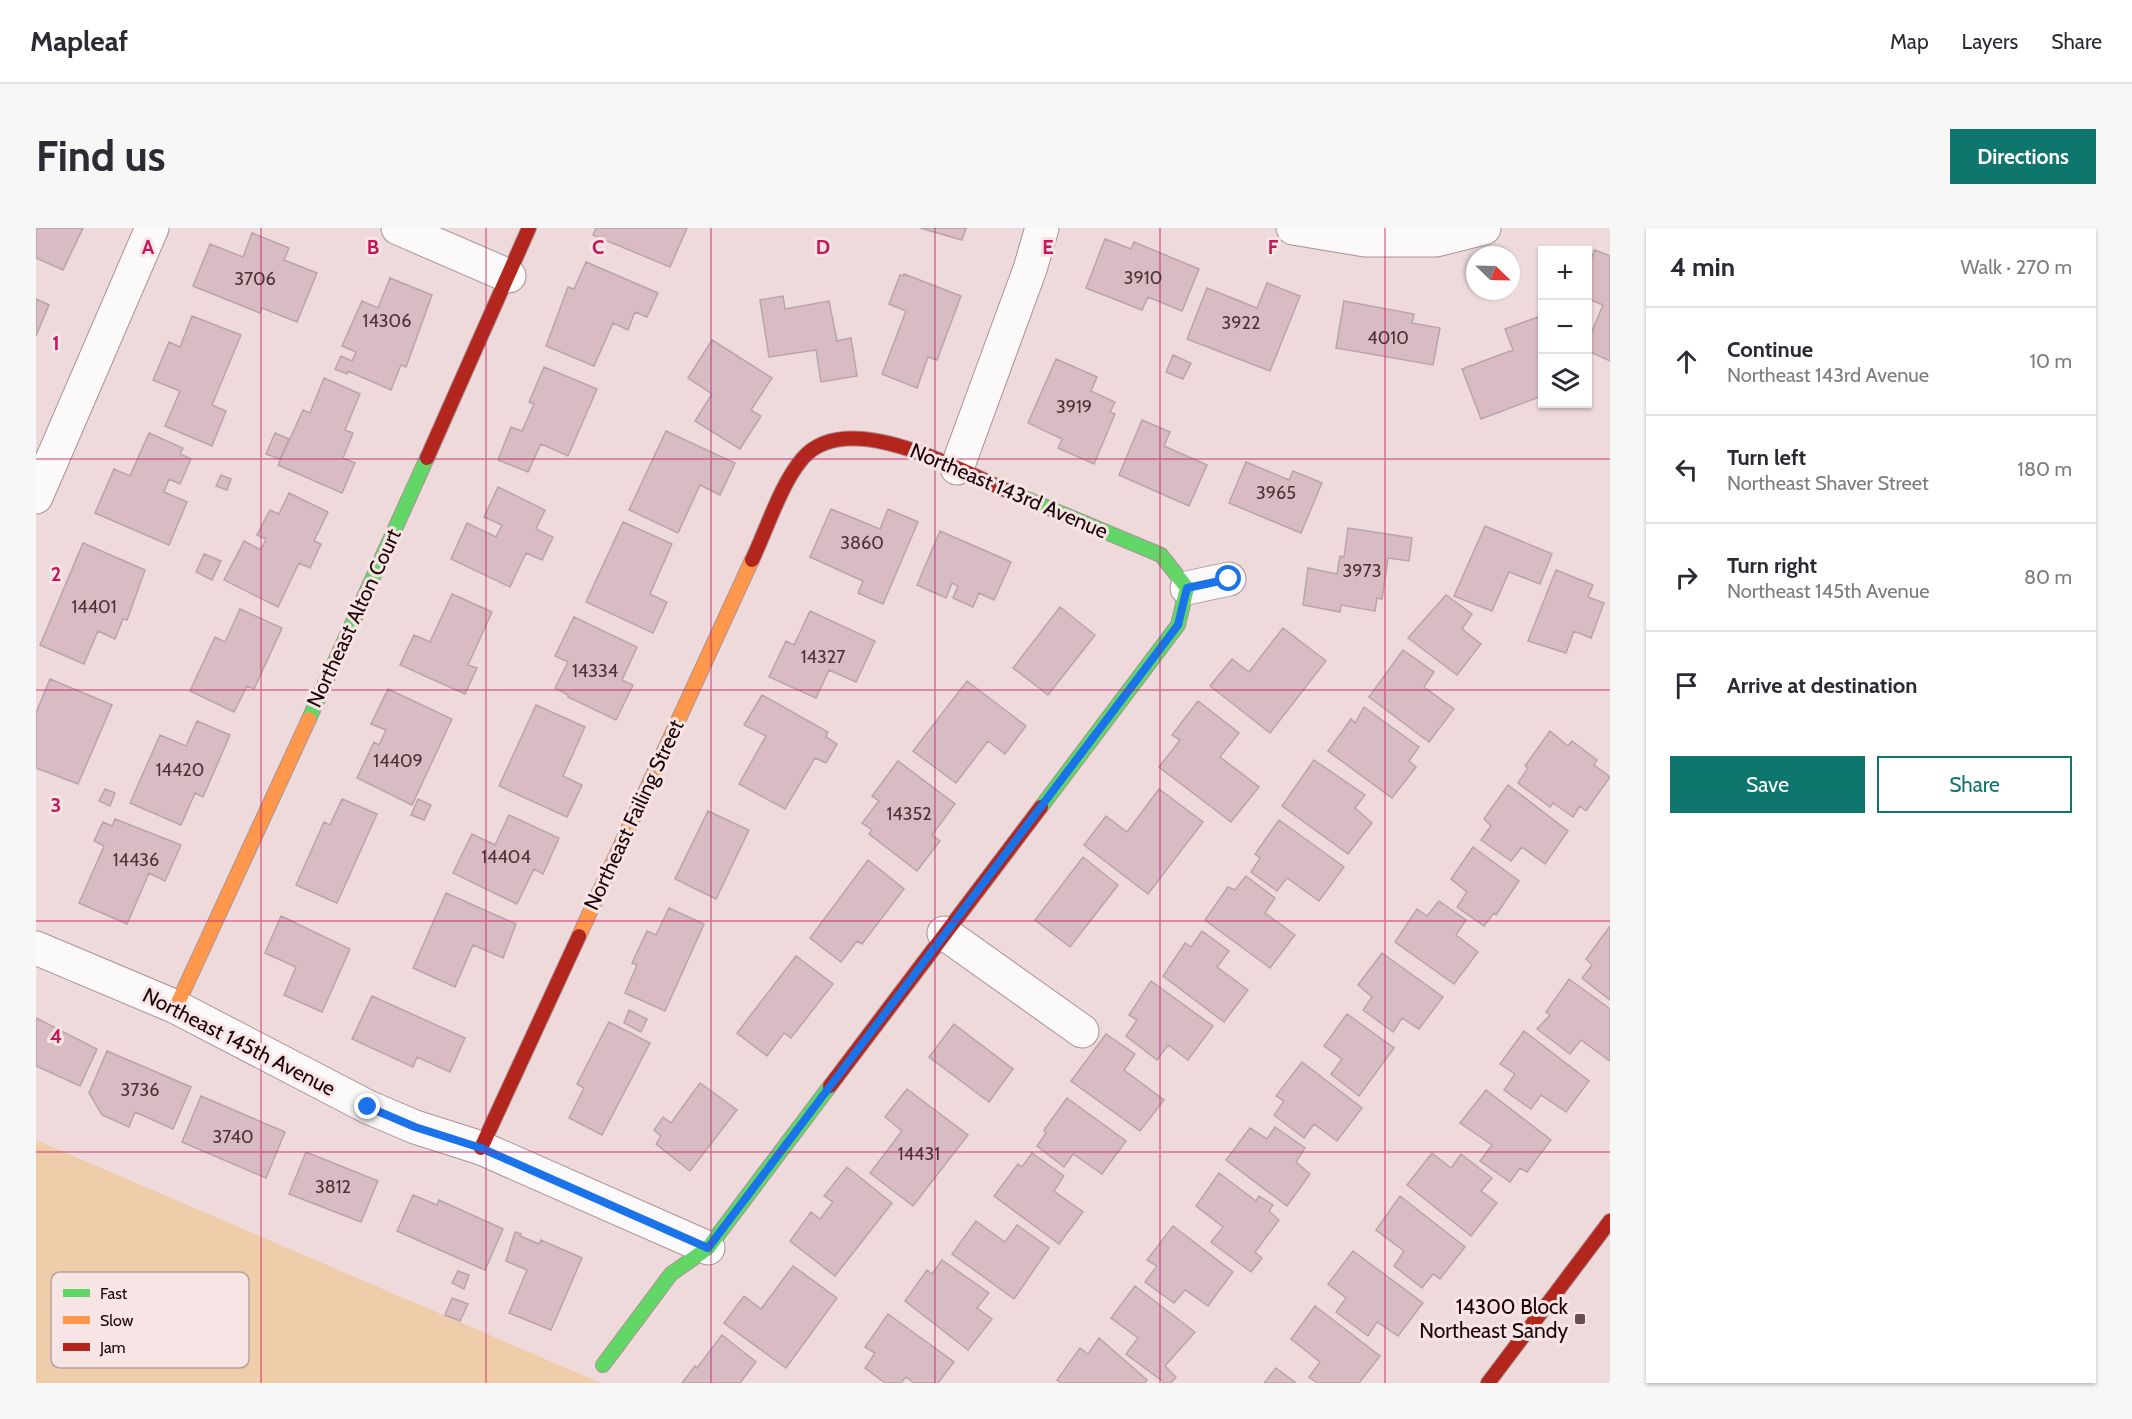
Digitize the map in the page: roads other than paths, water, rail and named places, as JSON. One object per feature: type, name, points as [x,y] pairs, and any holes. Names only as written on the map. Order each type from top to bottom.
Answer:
[{"type":"street","points":[[36,497],[152,228]]},
{"type":"street","points":[[398,228],[509,276]]},
{"type":"street","name":"Northeast Alton Court","points":[[176,1007],[529,228]]},
{"type":"street","points":[[957,468],[1030,269],[1041,228]]},
{"type":"street","points":[[1293,228],[1365,240],[1436,240],[1484,228]]},
{"type":"street","name":"Northeast 143rd Avenue","points":[[788,483],[804,457],[819,444],[842,438],[870,438],[906,448],[957,468],[1161,555],[1187,588]]},
{"type":"street","name":"Northeast Failing Street","points":[[481,1148],[788,483]]},
{"type":"street","points":[[603,1365],[671,1274],[708,1248],[1178,625],[1187,588],[1229,579]]},
{"type":"street","points":[[944,933],[1082,1031]]},
{"type":"street","name":"Northeast 145th Avenue","points":[[36,948],[176,1007],[368,1107],[415,1127],[481,1148],[708,1248]]},
{"type":"street","points":[[1488,1383],[1610,1221]]},
{"type":"place","name":"14300 Block Northeast Sandy","points":[[1580,1319]]}]
